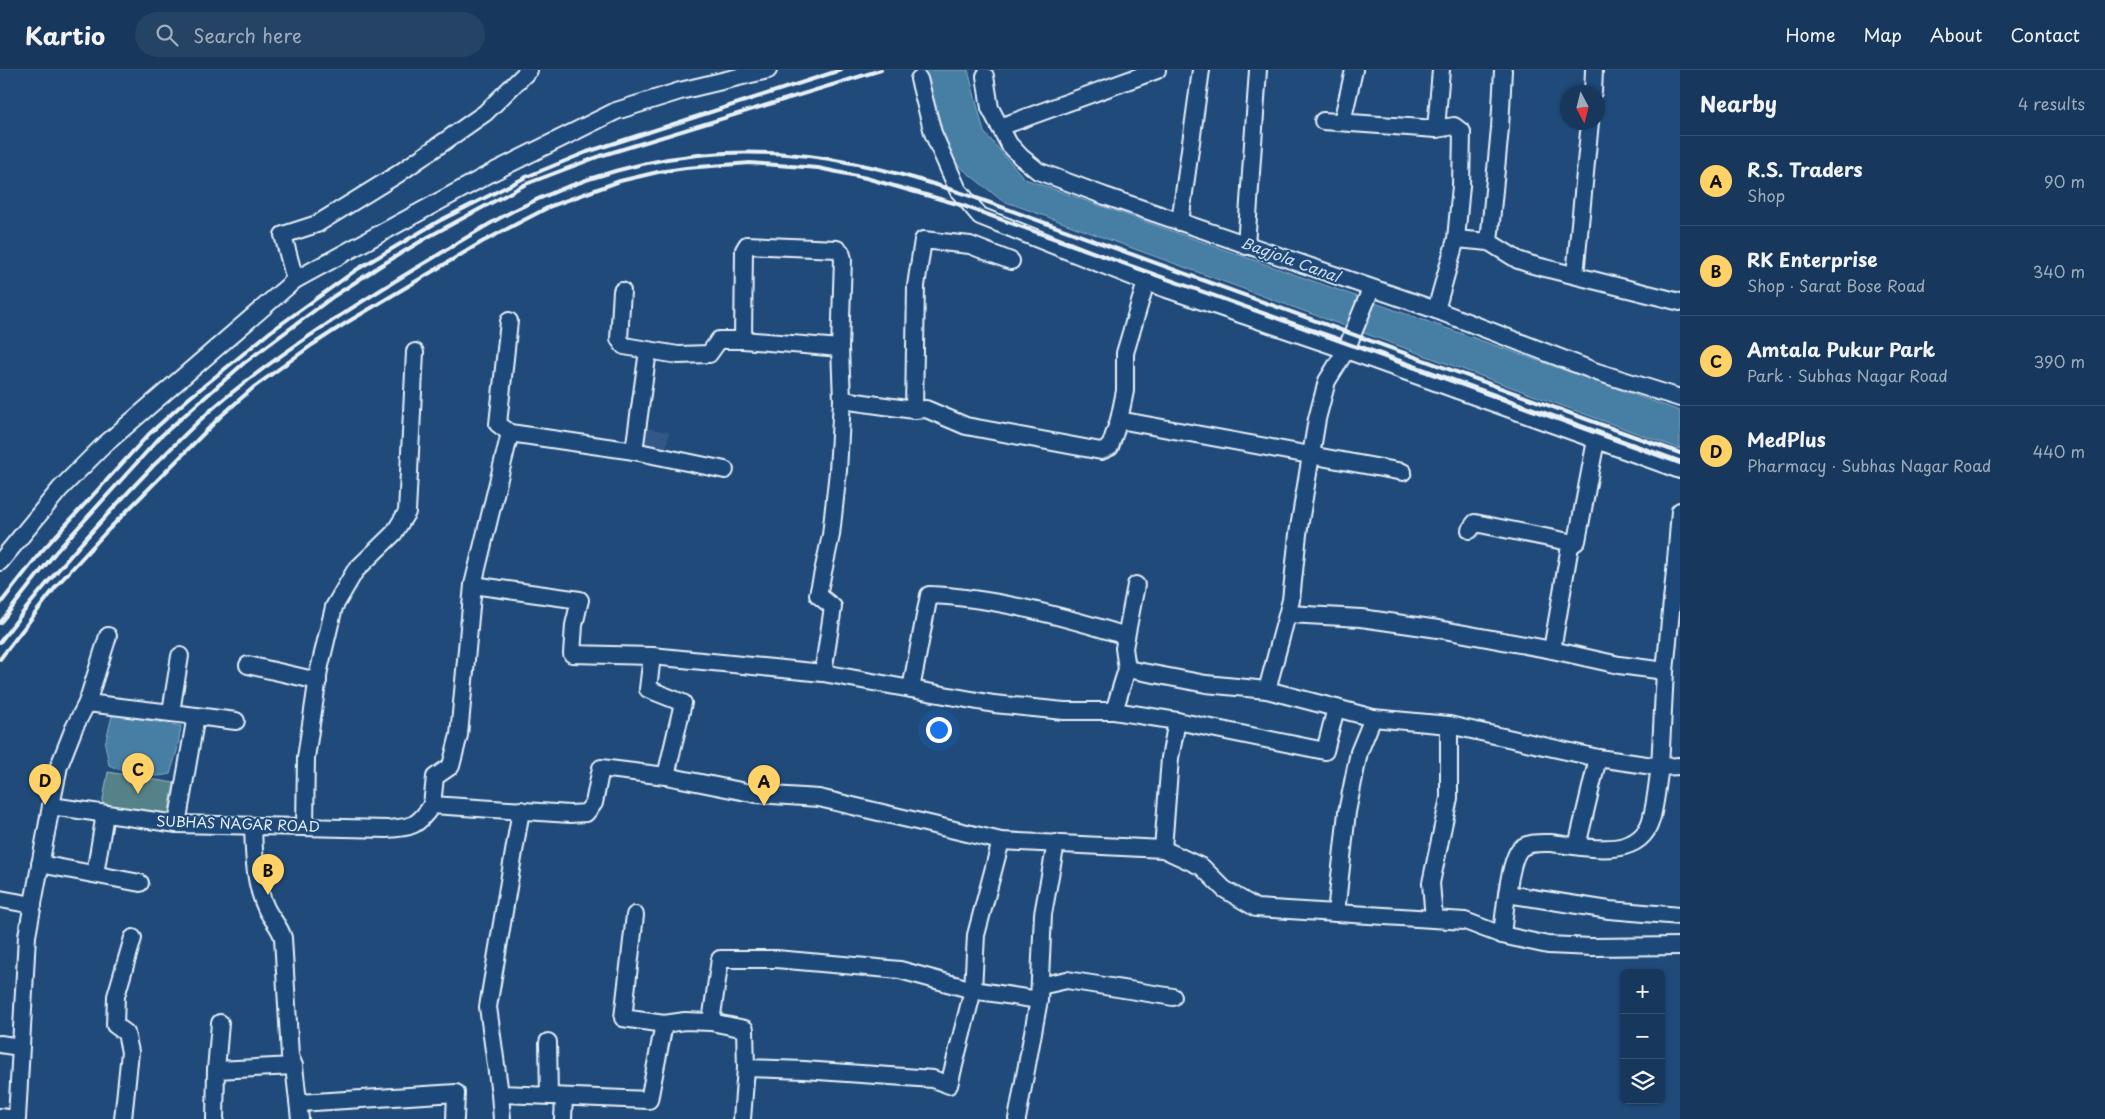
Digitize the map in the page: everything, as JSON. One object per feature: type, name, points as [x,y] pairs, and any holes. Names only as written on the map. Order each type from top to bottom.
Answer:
[{"type":"street","points":[[295,280],[283,235],[317,224],[398,174],[485,113],[529,70]]},
{"type":"street","points":[[0,562],[60,489],[103,446],[295,280],[493,172],[616,111],[680,91],[768,70]]},
{"type":"street","points":[[1000,127],[1157,70]]},
{"type":"street","points":[[1180,222],[1201,70]]},
{"type":"street","points":[[1246,246],[1258,70]]},
{"type":"street","points":[[1342,122],[1354,70]]},
{"type":"street","points":[[1436,130],[1441,70]]},
{"type":"street","points":[[1489,242],[1500,138],[1503,70]]},
{"type":"street","points":[[1593,85],[1594,70]]},
{"type":"street","points":[[985,76],[990,108],[1008,144],[1020,157],[1038,171],[1370,291],[1436,310],[1597,372],[1680,398]]},
{"type":"street","points":[[919,79],[933,133],[958,190],[980,216],[1146,282],[1346,350],[1680,470]]},
{"type":"street","points":[[1323,121],[1436,130],[1454,126],[1462,132],[1461,186],[1456,239],[1436,310]]},
{"type":"street","points":[[1575,275],[1589,130]]},
{"type":"street","points":[[1456,239],[1489,242],[1518,260],[1532,266],[1680,302]]},
{"type":"street","points":[[914,410],[916,286],[923,240],[970,246],[1010,261]]},
{"type":"street","points":[[743,340],[744,250],[748,245],[837,249],[842,252],[840,348],[842,400],[838,471],[831,535],[818,595],[833,607],[823,673]]},
{"type":"street","points":[[842,400],[914,410],[926,408],[966,426],[1101,451],[1110,447],[1119,420],[1125,391],[1125,353],[1146,282]]},
{"type":"street","points":[[622,291],[619,339],[624,346],[678,354],[709,354],[719,340],[743,340],[840,348]]},
{"type":"street","points":[[1267,690],[1291,600],[1298,534],[1317,419],[1327,381],[1346,350],[1370,291]]},
{"type":"street","points":[[509,321],[498,424],[510,433],[634,451],[725,470]]},
{"type":"street","points":[[634,451],[648,351]]},
{"type":"street","points":[[305,826],[306,758],[318,681],[334,607],[354,571],[394,533],[407,512],[415,352]]},
{"type":"street","points":[[1119,420],[1402,472]]},
{"type":"street","points":[[510,433],[472,585],[460,735],[451,766],[435,777],[432,805],[570,814],[586,813],[594,803],[601,768],[666,776],[756,794],[819,798],[1001,841],[1163,849],[1202,867],[1224,889],[1256,908],[1465,921],[1502,935],[1548,945],[1592,947],[1680,946]]},
{"type":"street","points":[[1552,650],[1570,546],[1577,541],[1596,440]]},
{"type":"street","points":[[1502,935],[1507,894],[1514,860],[1520,850],[1529,844],[1543,843],[1613,849],[1631,845],[1643,836],[1651,821],[1660,767],[1665,671],[1678,560],[1680,511]]},
{"type":"street","points":[[1470,530],[1475,523],[1574,543]]},
{"type":"street","points":[[472,585],[580,600],[574,625],[572,654],[652,656],[823,673],[994,704],[1064,711],[1114,711],[1177,721],[1325,751],[1336,708]]},
{"type":"street","points":[[1114,711],[1127,669],[1124,648],[1136,585]]},
{"type":"street","points":[[911,689],[929,595],[955,596],[1021,609],[1082,622],[1126,636]]},
{"type":"street","points":[[1288,614],[1361,618],[1438,629],[1552,650],[1619,665],[1665,671]]},
{"type":"street","points":[[0,1117],[15,1119],[27,936],[59,766],[74,728],[87,703],[108,636]]},
{"type":"street","points":[[171,712],[180,656]]},
{"type":"street","points":[[652,656],[648,689],[683,703],[666,776]]},
{"type":"street","points":[[248,665],[318,681]]},
{"type":"street","points":[[1127,669],[1206,684],[1267,690],[1373,718],[1449,726],[1598,758],[1660,767],[1680,766]]},
{"type":"street","points":[[87,703],[236,721]]},
{"type":"street","points":[[176,824],[196,716]]},
{"type":"street","points":[[1336,913],[1347,812],[1359,752],[1373,718]]},
{"type":"street","points":[[1163,849],[1170,758],[1177,721]]},
{"type":"street","points":[[1434,919],[1431,883],[1449,798],[1449,726]]},
{"type":"street","points":[[1577,846],[1598,758]]},
{"type":"street","name":"SUBHAS NAGAR ROAD","points":[[51,806],[176,824],[386,829],[410,828],[421,822],[432,805]]},
{"type":"street","points":[[502,1119],[488,1007],[521,810]]},
{"type":"street","points":[[95,874],[105,814]]},
{"type":"street","points":[[253,826],[257,872],[263,901],[266,910],[277,923],[284,938],[288,984],[290,1056],[294,1066],[300,1111],[456,1093],[456,1119]]},
{"type":"street","points":[[746,1068],[933,1079],[949,1085],[973,990],[976,935],[1001,841]]},
{"type":"street","points":[[1017,1119],[1039,993],[1044,914],[1056,843]]},
{"type":"street","points":[[40,864],[140,882]]},
{"type":"street","points":[[1507,894],[1608,910],[1680,916]]},
{"type":"street","points":[[0,899],[33,905]]},
{"type":"street","points":[[635,915],[623,1018],[664,1024],[685,1021],[711,1022],[745,1029],[746,1068],[742,1119]]},
{"type":"street","points":[[123,1119],[130,1052],[126,1033],[116,1025],[116,996],[133,938]]},
{"type":"street","points":[[711,1022],[720,959],[776,959],[900,970],[973,990],[1028,997],[1067,980],[1172,997]]},
{"type":"street","points":[[215,1119],[216,1070],[220,1023]]},
{"type":"street","points":[[500,1094],[649,1100],[664,1024]]},
{"type":"street","points":[[548,1042],[556,1096],[563,1119]]},
{"type":"street","points":[[0,1044],[20,1047]]},
{"type":"street","points":[[216,1070],[294,1066]]},
{"type":"shaded area","points":[[920,70],[968,70],[984,132],[1025,179],[1680,411],[1680,449],[1001,200],[949,158]]},
{"type":"shaded area","points":[[641,427],[669,432],[665,454],[637,449]]},
{"type":"shaded area","points":[[118,715],[181,726],[177,751],[170,774],[155,776],[139,775],[109,765],[105,744],[112,716]]},
{"type":"green space","points":[[108,772],[174,783],[168,816],[102,805]]},
{"type":"railway","points":[[0,604],[40,553],[149,434],[188,399],[270,332],[356,270],[439,221],[526,177],[587,152],[841,70]]},
{"type":"railway","points":[[0,623],[55,553],[161,436],[244,363],[334,296],[380,266],[428,237],[526,184],[600,156],[881,70]]},
{"type":"railway","points":[[0,642],[74,552],[153,466],[215,406],[297,344],[372,295],[501,217],[538,199],[563,188],[616,171],[643,164],[698,155],[725,153],[792,154],[856,164],[918,179],[982,200],[1680,453]]},
{"type":"railway","points":[[0,659],[58,584],[107,531],[221,416],[254,387],[312,345],[482,242],[551,206],[620,181],[686,168],[750,163],[818,168],[866,178],[961,205],[1680,463]]},
{"type":"place","name":"Amtala Pukur Park","points":[[138,794]]},
{"type":"place","name":"MedPlus","points":[[45,805]]},
{"type":"place","name":"R.S. Traders","points":[[764,806]]},
{"type":"place","name":"RK Enterprise","points":[[268,895]]},
{"type":"water label","name":"Bagjola Canal","points":[[1290,260]]}]
